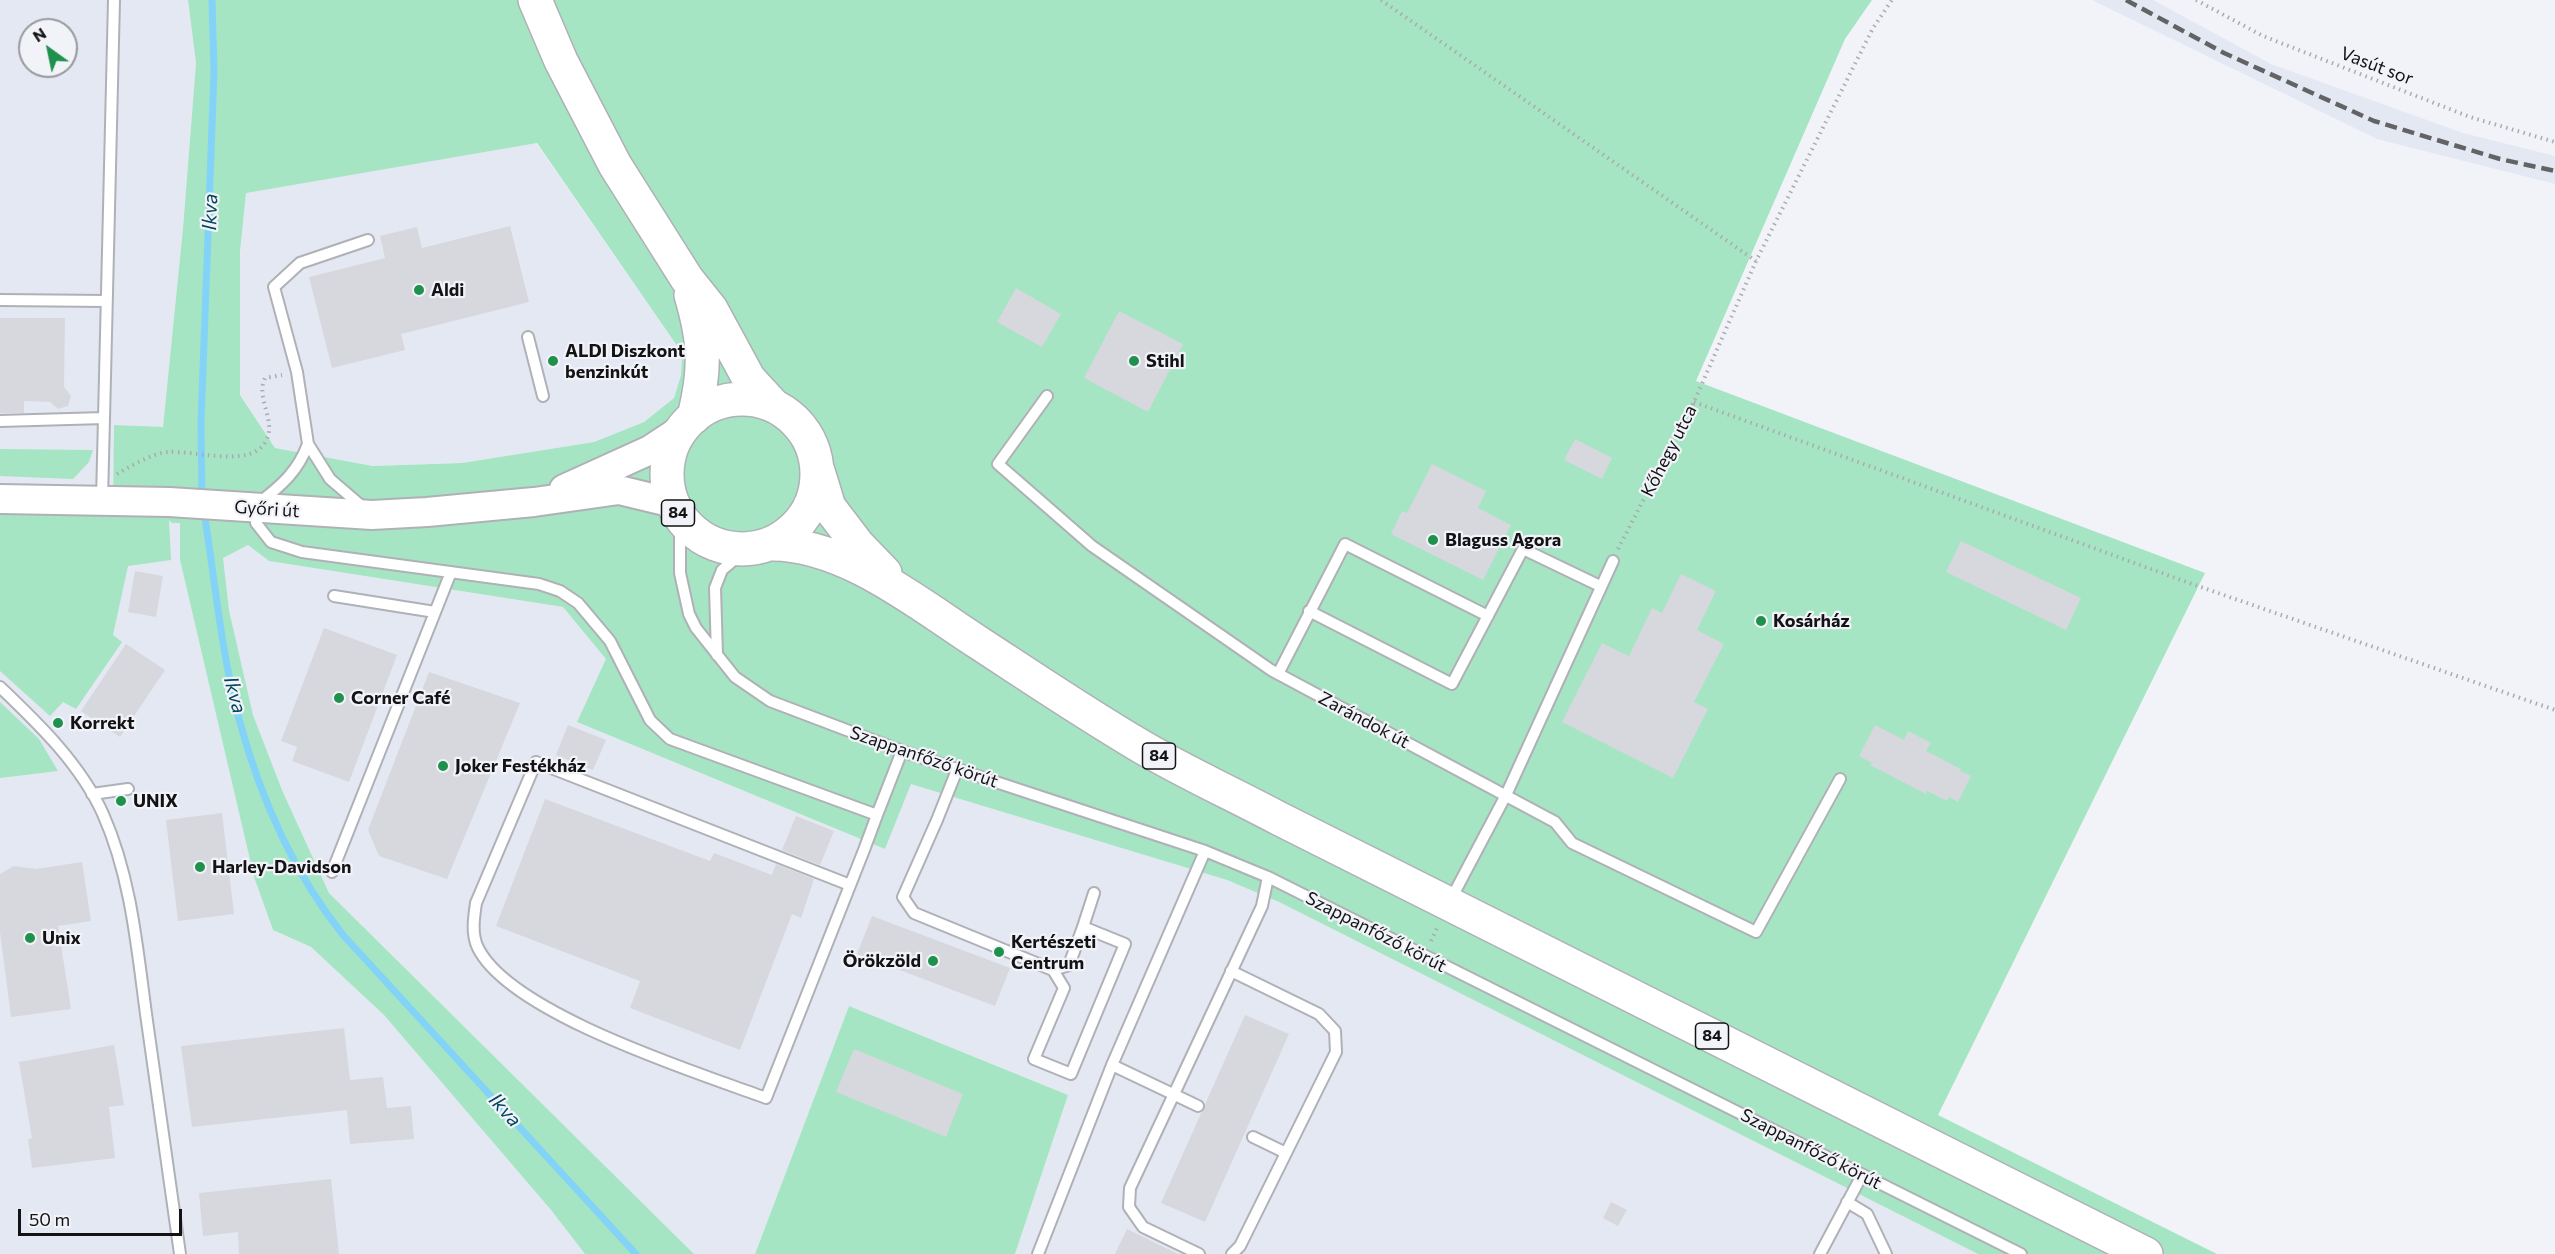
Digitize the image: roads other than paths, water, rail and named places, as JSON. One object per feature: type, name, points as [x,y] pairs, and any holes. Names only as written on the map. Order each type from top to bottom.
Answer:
[{"type":"main road","name":"84","points":[[535,0],[561,61],[615,165],[687,279],[711,309],[750,380],[772,404],[790,416],[806,436],[816,460],[829,507],[858,545],[900,589]]},
{"type":"main road","name":"84","points":[[687,279],[704,353],[702,384],[689,422],[670,453],[667,472],[668,487],[676,510],[694,532],[707,540],[727,547],[791,544],[821,552],[900,589],[976,642],[1138,744],[1448,904],[2146,1254]]},
{"type":"main road","name":"84","points":[[689,422],[711,406],[727,400],[747,399],[772,404]]},
{"type":"main road","name":"Győri út","points":[[534,502],[650,450],[689,422]]},
{"type":"main road","name":"84","points":[[760,546],[788,534],[810,507],[816,492],[818,471]]},
{"type":"main road","name":"Győri út","points":[[0,499],[103,491],[169,502],[372,515],[534,502],[619,490],[676,510]]},
{"type":"lane","points":[[103,491],[114,0]]},
{"type":"lane","points":[[368,240],[300,263],[274,287],[297,372],[308,444],[330,478],[372,515]]},
{"type":"lane","points":[[0,300],[106,301]]},
{"type":"lane","points":[[528,337],[543,396]]},
{"type":"lane","name":"Zarándok út","points":[[1047,396],[998,464],[1092,546],[1278,674],[1555,822],[1572,843],[1756,932],[1840,779]]},
{"type":"lane","points":[[0,421],[104,418]]},
{"type":"lane","points":[[308,444],[301,463],[279,487],[249,508],[256,523],[271,542],[292,549],[539,584],[560,591],[578,603],[609,641],[650,720],[670,739],[877,815]]},
{"type":"lane","name":"Szappanfőző körút","points":[[676,510],[683,591],[696,628],[735,677],[770,701],[957,770],[1205,851],[1268,878],[2021,1254]]},
{"type":"lane","points":[[1278,674],[1345,544],[1488,616]]},
{"type":"lane","points":[[717,655],[715,588],[722,570],[760,546]]},
{"type":"lane","points":[[1309,611],[1452,684],[1522,549],[1600,586]]},
{"type":"lane","points":[[1448,904],[1506,795],[1612,561]]},
{"type":"lane","points":[[332,872],[451,572]]},
{"type":"lane","points":[[334,596],[435,612]]},
{"type":"lane","points":[[0,687],[43,731],[92,794],[121,862],[134,929],[180,1254]]},
{"type":"lane","points":[[850,885],[531,759],[476,903],[473,926],[477,946],[494,971],[516,989],[605,1038],[766,1098],[850,885],[902,751]]},
{"type":"lane","points":[[957,770],[903,897],[914,913],[1053,970],[1064,988],[1034,1059],[1071,1074],[1125,944],[1083,927]]},
{"type":"lane","points":[[92,794],[128,789]]},
{"type":"lane","points":[[1038,1254],[1112,1065],[1205,851]]},
{"type":"lane","points":[[1198,1254],[1143,1227],[1129,1207],[1130,1188],[1262,906],[1268,878]]},
{"type":"lane","points":[[1053,970],[1069,965],[1094,893]]},
{"type":"lane","points":[[1231,971],[1319,1014],[1335,1031],[1336,1052],[1240,1246],[1232,1254]]},
{"type":"lane","points":[[1112,1065],[1198,1106]]},
{"type":"lane","points":[[1253,1137],[1286,1154]]},
{"type":"lane","points":[[1820,1254],[1862,1175]]},
{"type":"lane","points":[[1847,1202],[1867,1214],[1882,1251]]},
{"type":"waterway","name":"Ikva","points":[[202,498],[201,423],[214,72],[212,0]]},
{"type":"waterway","name":"Ikva","points":[[204,512],[223,642],[247,748],[280,833],[309,886],[343,935],[636,1254]]},
{"type":"railway","points":[[2126,0],[2224,53],[2374,121],[2500,159],[2555,171]]},
{"type":"place","name":"Aldi","points":[[419,290]]},
{"type":"place","name":"ALDI Diszkont benzinkút","points":[[553,361]]},
{"type":"place","name":"Stihl","points":[[1134,361]]},
{"type":"place","name":"Blaguss Agora","points":[[1433,540]]},
{"type":"place","name":"Kosárház","points":[[1761,621]]},
{"type":"place","name":"Corner Café","points":[[339,698]]},
{"type":"place","name":"Korrekt","points":[[58,723]]},
{"type":"place","name":"Joker Festékház","points":[[443,766]]},
{"type":"place","name":"UNIX","points":[[121,801]]},
{"type":"place","name":"Harley-Davidson","points":[[200,867]]},
{"type":"place","name":"Unix","points":[[30,938]]},
{"type":"place","name":"Kertészeti Centrum","points":[[999,952]]},
{"type":"place","name":"Örökzöld","points":[[933,961]]}]
